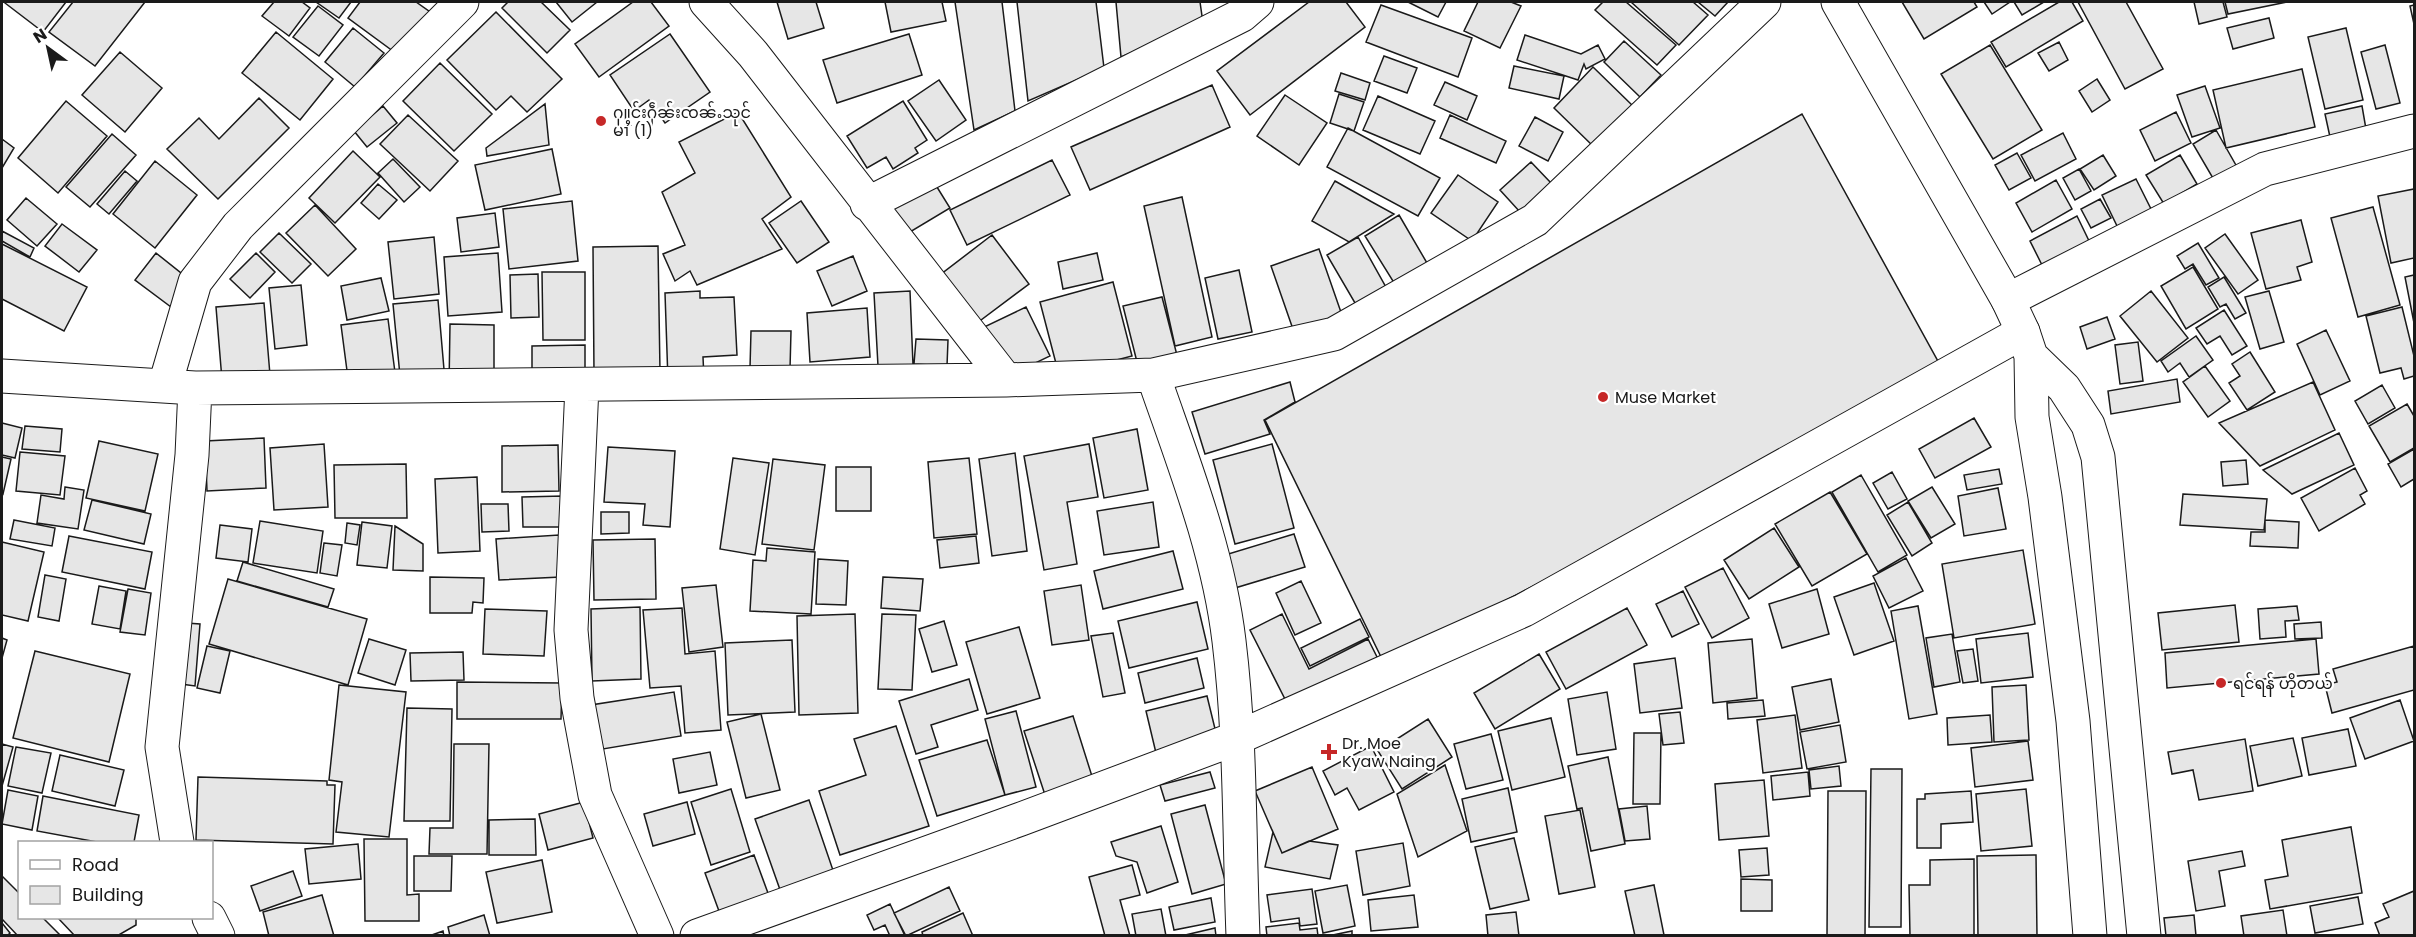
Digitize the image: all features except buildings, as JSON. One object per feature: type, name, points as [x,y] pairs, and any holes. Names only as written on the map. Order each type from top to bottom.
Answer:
[{"type":"main road","points":[[177,841],[162,747],[192,455],[180,387],[195,282],[238,226],[462,2]]},
{"type":"main road","points":[[706,2],[753,54],[867,204],[1006,380]]},
{"type":"main road","points":[[867,204],[1242,15],[1257,2]]},
{"type":"main road","points":[[2,376],[180,387],[582,386],[1006,380],[1154,375],[1334,334],[1535,220],[1764,2]]},
{"type":"main road","points":[[1838,2],[2008,300],[2027,344],[2064,388],[2088,426],[2098,457],[2144,936]]},
{"type":"main road","points":[[2008,300],[2265,169],[2415,131]]},
{"type":"main road","points":[[697,936],[1238,738],[1524,610],[2027,344]]},
{"type":"main road","points":[[2027,344],[2032,417],[2046,497],[2073,721],[2090,936]]},
{"type":"main road","points":[[1154,375],[1210,543],[1229,639],[1238,738],[1243,936]]},
{"type":"main road","points":[[582,386],[571,630],[576,698],[596,795],[657,936]]},
{"type":"main road","points":[[210,919],[218,936]]},
{"type":"place","name":"ႁူင်းႁဵၼ်းၸၼ်ႉသုင် မၢႆ (1)","points":[[601,121]]},
{"type":"place","name":"Muse Market","points":[[1603,397]]},
{"type":"place","name":"ရင်ရန် ဟိုတယ်","points":[[2221,683]]},
{"type":"place","name":"Dr. Moe Kyaw Naing","points":[[1329,752]]}]
